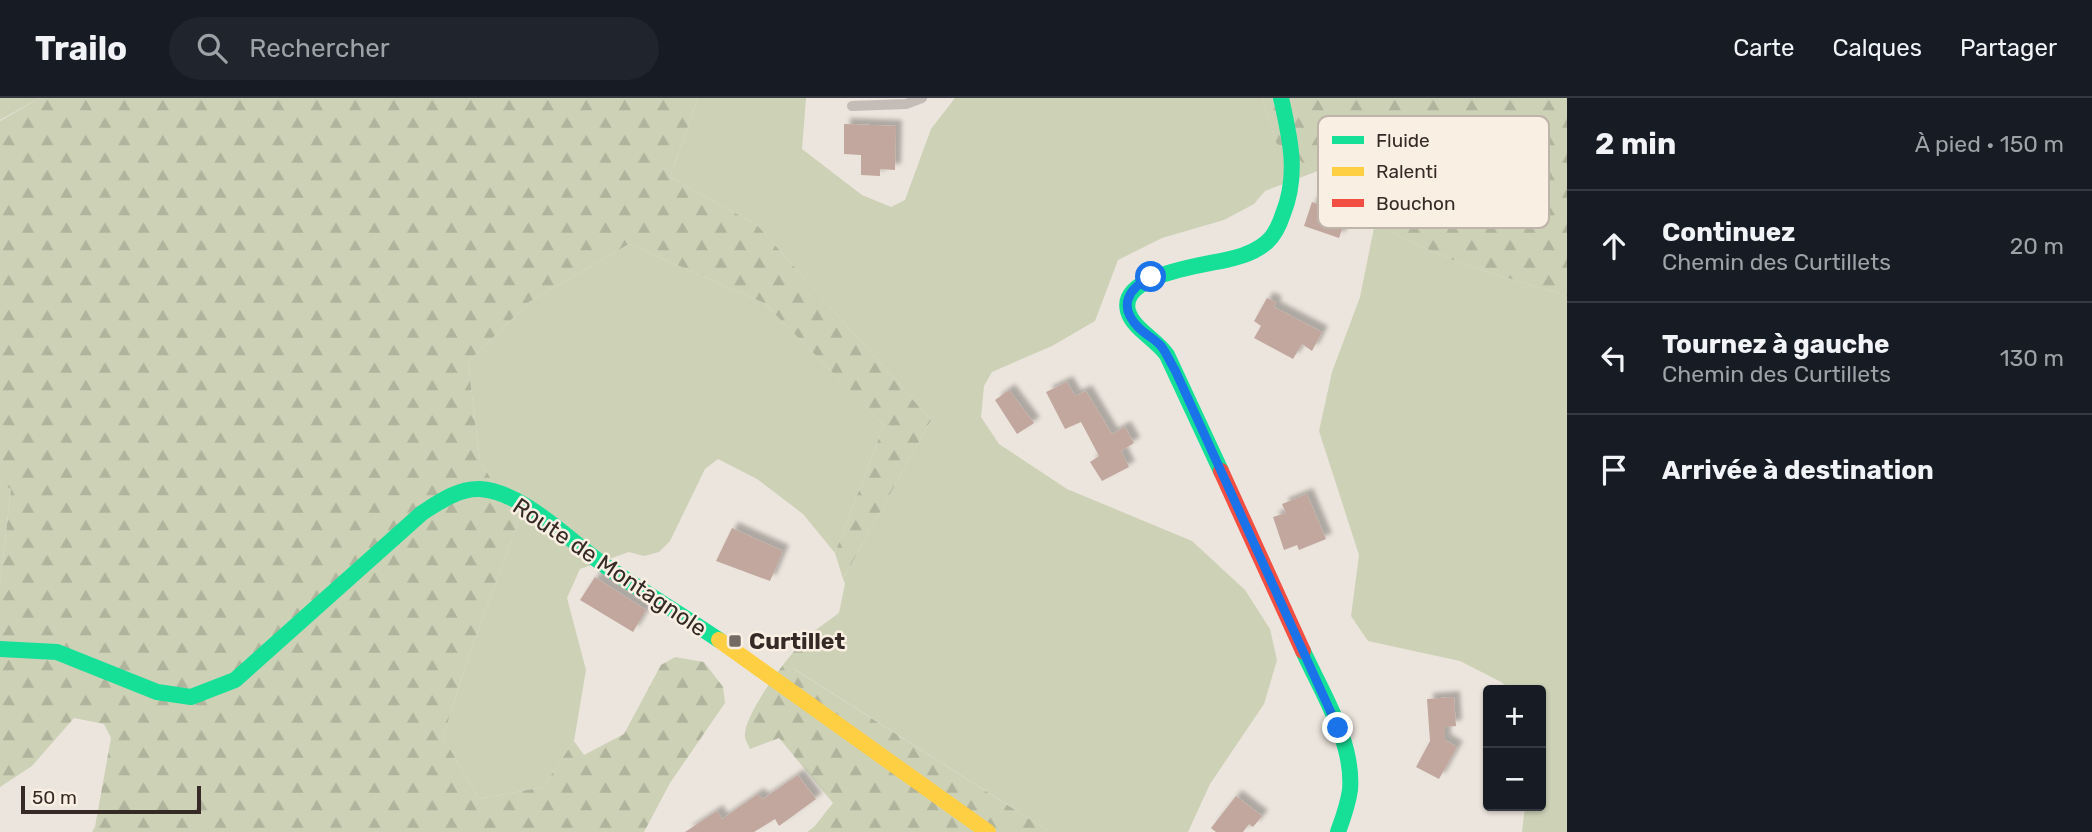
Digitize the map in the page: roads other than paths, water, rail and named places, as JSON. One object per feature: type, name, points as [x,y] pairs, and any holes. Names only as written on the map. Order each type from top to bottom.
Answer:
[{"type":"street","points":[[1281,98],[1293,168],[1289,198],[1267,242],[1250,254],[1232,260],[1151,277],[1137,284],[1129,296],[1127,306],[1131,319],[1161,345],[1175,370],[1338,728],[1347,759],[1351,787],[1348,807],[1338,832]]},
{"type":"street","name":"Route de Montagnole","points":[[0,649],[57,652],[157,692],[191,697],[235,680],[422,513],[467,489],[481,489],[507,497],[526,508],[988,832]]},
{"type":"lane","points":[[852,106],[906,104],[922,98]]},
{"type":"place","name":"Curtillet","points":[[735,641]]}]
